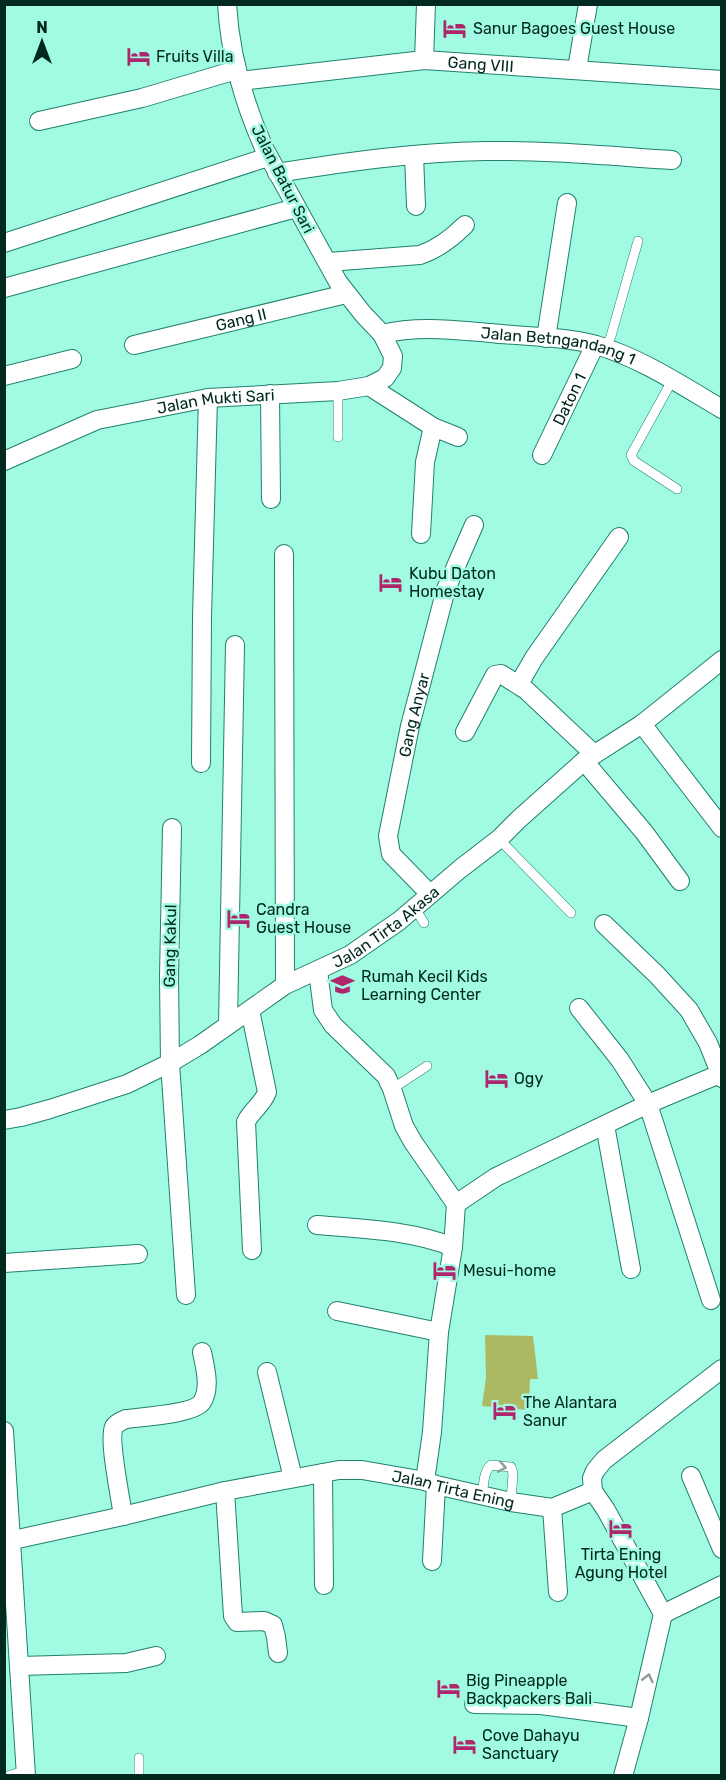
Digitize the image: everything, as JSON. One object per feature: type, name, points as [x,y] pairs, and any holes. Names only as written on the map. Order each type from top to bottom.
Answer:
[{"type":"street","name":"Jalan Batur Sari","points":[[227,4],[238,76],[255,127],[296,208],[346,294],[382,334]]},
{"type":"street","points":[[424,60],[426,4]]},
{"type":"street","points":[[577,69],[588,4]]},
{"type":"street","name":"Gang VIII","points":[[39,121],[238,76],[424,60],[722,80]]},
{"type":"street","points":[[4,243],[273,165],[483,151],[539,151],[672,160]]},
{"type":"street","points":[[414,155],[416,206]]},
{"type":"street","points":[[546,338],[567,203]]},
{"type":"street","points":[[4,288],[296,208]]},
{"type":"street","points":[[328,262],[420,255],[443,244],[465,225]]},
{"type":"street","name":"Gang II","points":[[134,345],[346,294]]},
{"type":"street","name":"Jalan Betngandang 1","points":[[382,334],[439,328],[546,338],[600,346],[651,367],[722,409]]},
{"type":"street","name":"Jalan Mukti Sari","points":[[4,460],[97,420],[207,398],[338,391],[369,386],[385,378],[392,368],[393,356],[382,334]]},
{"type":"street","name":"Daton 1","points":[[542,455],[600,346]]},
{"type":"street","points":[[4,376],[72,359]]},
{"type":"street","points":[[369,386],[433,427],[458,437]]},
{"type":"street","points":[[270,394],[271,499]]},
{"type":"street","points":[[201,763],[207,398]]},
{"type":"street","points":[[421,534],[425,462],[433,427]]},
{"type":"street","name":"Gang Anyar","points":[[430,894],[391,854],[388,836],[410,726],[446,589],[474,525]]},
{"type":"street","points":[[519,684],[534,658],[619,537]]},
{"type":"street","points":[[285,554],[285,985]]},
{"type":"street","points":[[228,1025],[235,645]]},
{"type":"street","name":"Jalan Tirta Akasa","points":[[4,1120],[101,1094],[170,1063],[285,985],[350,955],[399,921],[419,915],[430,894],[499,839],[589,758],[642,724],[722,660]]},
{"type":"street","points":[[465,732],[495,675],[504,675],[519,684],[589,758],[680,881]]},
{"type":"street","points":[[642,724],[722,828]]},
{"type":"street","name":"Gang Kakul","points":[[172,828],[170,1063],[186,1295]]},
{"type":"street","points":[[456,1204],[496,1178],[648,1104],[721,1075],[708,1043],[689,1010],[657,975],[604,924]]},
{"type":"street","points":[[318,971],[323,1010],[333,1025],[386,1076],[404,1126],[456,1204],[453,1247],[439,1332],[432,1432],[430,1483],[432,1561]]},
{"type":"street","points":[[579,1008],[620,1060],[648,1104],[711,1300]]},
{"type":"street","points":[[250,1010],[267,1092],[246,1122],[252,1250]]},
{"type":"street","points":[[605,1125],[631,1269]]},
{"type":"street","points":[[317,1225],[416,1236],[453,1247]]},
{"type":"street","points":[[4,1263],[138,1254]]},
{"type":"street","points":[[337,1311],[439,1332]]},
{"type":"street","points":[[123,1516],[116,1466],[114,1428],[126,1419],[191,1410],[201,1404],[206,1389],[202,1352]]},
{"type":"street","points":[[623,1776],[663,1614],[606,1509],[593,1491],[592,1478],[604,1460],[722,1369]]},
{"type":"street","points":[[267,1372],[293,1478]]},
{"type":"street","points":[[4,1431],[7,1541],[20,1666],[25,1773]]},
{"type":"street","name":"Jalan Tirta Ening","points":[[7,1541],[225,1491],[339,1470],[362,1470],[511,1502],[552,1508]]},
{"type":"street","points":[[323,1473],[324,1586]]},
{"type":"street","points":[[691,1476],[722,1549]]},
{"type":"street","points":[[225,1491],[233,1616],[237,1622],[264,1621],[273,1625],[278,1653]]},
{"type":"street","points":[[558,1592],[552,1508],[593,1491]]},
{"type":"street","points":[[663,1614],[722,1585]]},
{"type":"street","points":[[20,1666],[126,1663],[156,1656]]},
{"type":"street","points":[[474,1704],[541,1705],[639,1718]]},
{"type":"lane","points":[[600,346],[611,336],[638,241]]},
{"type":"lane","points":[[673,379],[631,455],[634,461],[677,489]]},
{"type":"lane","points":[[338,391],[338,437]]},
{"type":"lane","points":[[499,839],[571,913]]},
{"type":"lane","points":[[392,1089],[427,1065]]},
{"type":"lane","points":[[482,1496],[488,1467],[491,1465],[511,1467],[513,1473],[511,1502]]},
{"type":"lane","points":[[139,1758],[140,1776]]},
{"type":"lane","points":[[7,1776],[25,1773]]},
{"type":"shaded area","points":[[485,1335],[533,1336],[538,1379],[530,1379],[529,1410],[482,1406],[486,1378]]},
{"type":"place","name":"Sanur Bagoes Guest House","points":[[455,28]]},
{"type":"place","name":"Fruits Villa","points":[[138,56]]},
{"type":"place","name":"Kubu Daton Homestay","points":[[391,582]]},
{"type":"place","name":"Candra Guest House","points":[[238,918]]},
{"type":"place","name":"Rumah Kecil Kids Learning Center","points":[[343,985]]},
{"type":"place","name":"Ogy","points":[[496,1078]]},
{"type":"place","name":"Mesui-home","points":[[445,1270]]},
{"type":"place","name":"The Alantara Sanur","points":[[505,1411]]},
{"type":"place","name":"Tirta Ening Agung Hotel","points":[[621,1529]]},
{"type":"place","name":"Big Pineapple Backpackers Bali","points":[[448,1689]]},
{"type":"place","name":"Cove Dahayu Sanctuary","points":[[464,1744]]}]
